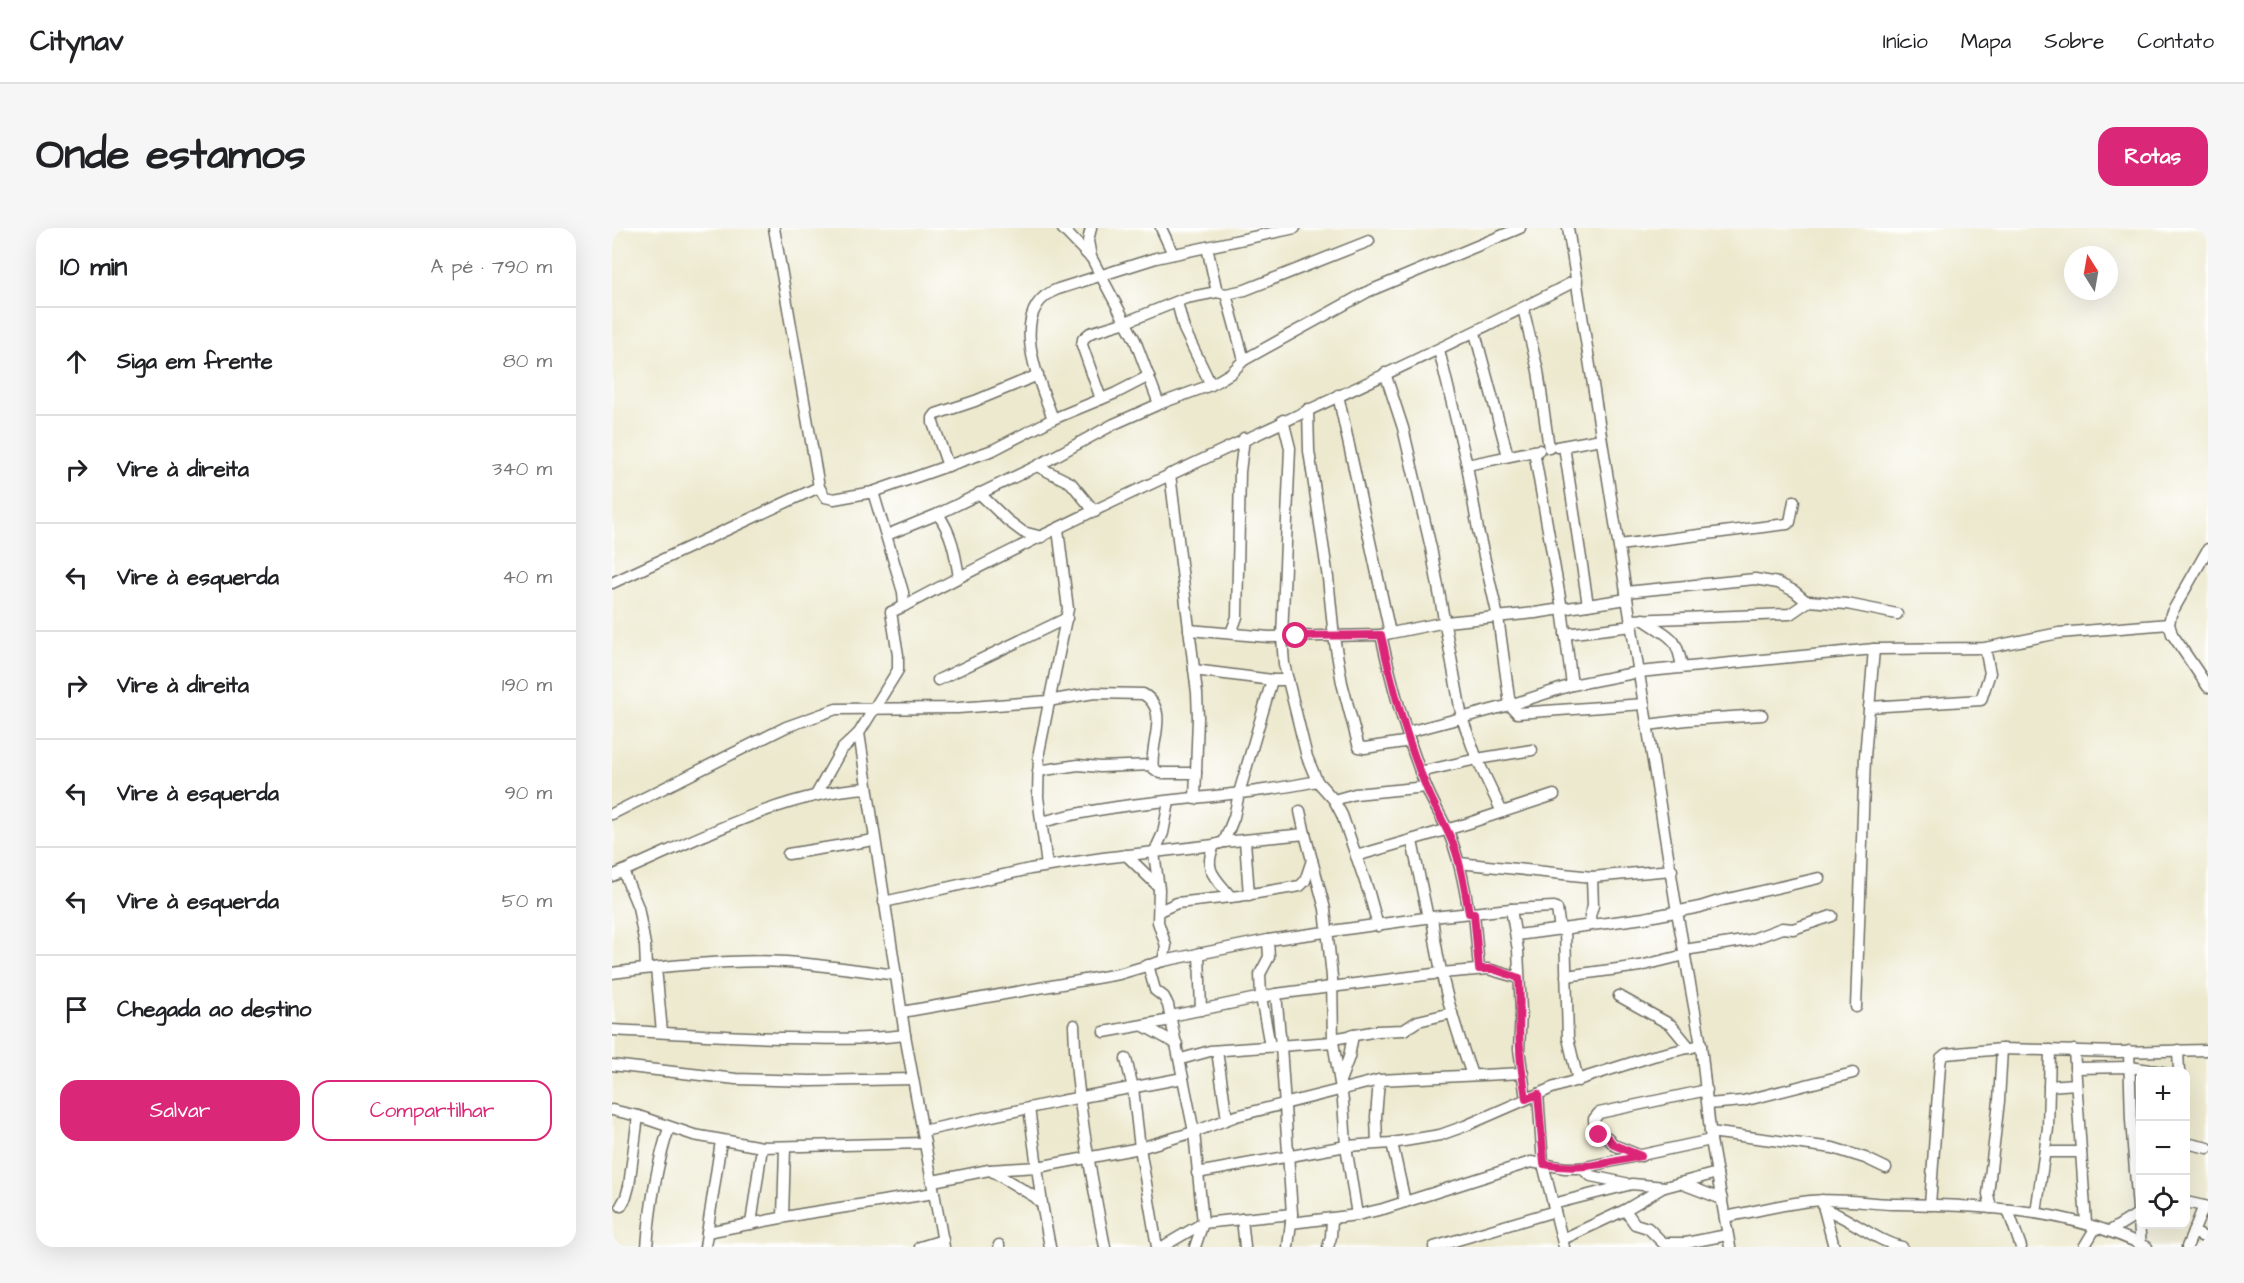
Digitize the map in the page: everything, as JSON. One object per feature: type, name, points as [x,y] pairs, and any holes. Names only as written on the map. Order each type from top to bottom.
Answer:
[{"type":"street","points":[[774,228],[819,487],[825,497],[834,499],[873,492],[993,450],[1053,419],[1149,376]]},
{"type":"street","points":[[1064,228],[1091,257]]},
{"type":"street","points":[[1091,228],[1088,249],[1091,257],[1126,322],[1160,404]]},
{"type":"street","points":[[1161,228],[1173,254]]},
{"type":"street","points":[[1053,419],[1038,375],[1029,328],[1030,318],[1036,306],[1054,290],[1173,254],[1294,228]]},
{"type":"street","points":[[887,535],[938,514],[1037,466],[1113,424],[1211,386],[1231,373],[1244,360],[1367,292],[1521,228]]},
{"type":"street","points":[[1568,228],[1672,870],[1695,1046],[1707,1090],[1710,1136],[1730,1247]]},
{"type":"street","points":[[1101,399],[1082,345],[1083,339],[1090,333],[1126,322],[1186,298],[1245,290],[1369,241]]},
{"type":"street","points":[[1208,248],[1244,360]]},
{"type":"street","points":[[816,795],[838,755],[859,733],[898,670],[898,654],[891,612],[1244,438],[1475,333],[1577,280]]},
{"type":"street","points":[[1177,302],[1184,329],[1211,386]]},
{"type":"street","points":[[1523,308],[1538,371],[1549,448]]},
{"type":"street","points":[[1475,333],[1508,456]]},
{"type":"street","points":[[1439,350],[1467,465],[1478,530],[1498,617],[1510,705],[1517,713],[1644,704]]},
{"type":"street","points":[[1385,373],[1403,428],[1431,548],[1462,718],[1477,759],[1502,812]]},
{"type":"street","points":[[948,466],[933,423],[936,414],[1038,375]]},
{"type":"street","points":[[1338,395],[1385,634],[1392,684],[1420,772],[1447,830],[1459,863],[1471,913],[1479,969]]},
{"type":"street","points":[[1308,409],[1309,451],[1334,637],[1359,747],[1365,748],[1409,736],[1572,685],[1639,672],[1874,649],[1984,648],[2059,633],[2169,624]]},
{"type":"street","points":[[1283,420],[1290,448],[1283,657],[1304,747],[1317,781],[1334,800],[1356,856],[1378,926]]},
{"type":"street","points":[[1231,633],[1237,616],[1240,472],[1244,438]]},
{"type":"street","points":[[1467,465],[1601,439]]},
{"type":"street","points":[[1564,446],[1588,605]]},
{"type":"street","points":[[1534,451],[1563,609],[1572,685]]},
{"type":"street","points":[[1037,466],[1071,483],[1095,512]]},
{"type":"street","points":[[1170,474],[1198,714],[1195,799]]},
{"type":"street","points":[[612,583],[819,487]]},
{"type":"street","points":[[873,492],[900,578],[904,606]]},
{"type":"street","points":[[979,493],[1023,532],[1042,537]]},
{"type":"street","points":[[1619,545],[1787,524],[1790,522],[1794,501]]},
{"type":"street","points":[[938,514],[949,530],[959,577]]},
{"type":"street","points":[[1047,866],[1038,797],[1039,752],[1067,618],[1068,603],[1058,530]]},
{"type":"street","points":[[2208,549],[2171,614],[2169,624],[2172,634],[2208,687]]},
{"type":"street","points":[[1189,630],[1282,637],[1385,634],[1446,622],[1563,609],[1627,596],[1755,579],[1778,583],[1794,591],[1807,602],[1847,604],[1897,614]]},
{"type":"street","points":[[1565,634],[1632,623],[1643,619],[1790,614],[1807,602]]},
{"type":"street","points":[[938,680],[1067,618]]},
{"type":"street","points":[[1643,619],[1671,637],[1678,646],[1682,667]]},
{"type":"street","points":[[1869,707],[1981,700],[1990,673],[1984,648]]},
{"type":"street","points":[[1856,1007],[1865,757],[1874,649]]},
{"type":"street","points":[[1194,670],[1288,681]]},
{"type":"street","points":[[1231,897],[1209,866],[1208,859],[1234,817],[1272,680]]},
{"type":"street","points":[[612,814],[794,723],[836,709],[958,708],[1048,701],[1094,693],[1145,695],[1157,713],[1152,765],[1154,769],[1160,773],[1196,773]]},
{"type":"street","points":[[1648,725],[1762,715]]},
{"type":"street","points":[[859,733],[905,1035],[944,1243],[920,1247]]},
{"type":"street","points":[[1420,772],[1532,750]]},
{"type":"street","points":[[1038,771],[1078,765],[1100,767],[1152,765]]},
{"type":"street","points":[[1042,822],[1081,813],[1273,789],[1317,781]]},
{"type":"street","points":[[1334,800],[1366,792],[1426,787]]},
{"type":"street","points":[[612,876],[728,825],[816,795],[866,789]]},
{"type":"street","points":[[1356,856],[1412,841],[1554,795]]},
{"type":"street","points":[[1162,961],[1167,946],[1159,926],[1160,911],[1154,853],[1163,833],[1169,802]]},
{"type":"street","points":[[1300,811],[1322,894],[1328,933],[1333,1040],[1357,1215]]},
{"type":"street","points":[[884,902],[1047,866],[1305,834]]},
{"type":"street","points":[[788,854],[874,840]]},
{"type":"street","points":[[1245,841],[1249,894]]},
{"type":"street","points":[[1412,841],[1441,973],[1472,1075]]},
{"type":"street","points":[[1126,855],[1158,888],[1177,903]]},
{"type":"street","points":[[1160,911],[1177,903],[1231,897],[1303,884],[1312,859]]},
{"type":"street","points":[[1459,863],[1592,877],[1672,870]]},
{"type":"street","points":[[623,871],[638,907],[662,1032]]},
{"type":"street","points":[[1591,925],[1592,877]]},
{"type":"street","points":[[1516,935],[1677,912],[1819,878]]},
{"type":"street","points":[[902,1012],[1119,974],[1162,961],[1268,940],[1471,913],[1554,907],[1557,909],[1563,930],[1568,1038],[1578,1081]]},
{"type":"street","points":[[1511,909],[1516,935],[1521,1012],[1520,1049],[1526,1099]]},
{"type":"street","points":[[1566,976],[1640,966],[1684,952],[1750,940],[1782,928],[1793,928],[1832,916]]},
{"type":"street","points":[[1268,940],[1269,957],[1261,971],[1262,997],[1276,1046],[1284,1103],[1292,1218],[1288,1247]]},
{"type":"street","points":[[1199,954],[1201,1010]]},
{"type":"street","points":[[612,973],[740,962],[786,962],[896,975]]},
{"type":"street","points":[[1148,965],[1155,990],[1165,998],[1171,1018],[1194,1132],[1203,1222],[1195,1247]]},
{"type":"street","points":[[1104,1032],[1144,1026],[1201,1010],[1276,994],[1479,969],[1493,969],[1519,978]]},
{"type":"street","points":[[1276,994],[1276,1046]]},
{"type":"street","points":[[1619,996],[1671,1025],[1695,1046]]},
{"type":"street","points":[[1180,1059],[1198,1053],[1333,1040],[1377,1031],[1404,1030],[1418,1021],[1452,1013]]},
{"type":"street","points":[[1074,1025],[1087,1157],[1105,1247]]},
{"type":"street","points":[[1144,1026],[1177,1044]]},
{"type":"street","points":[[612,1030],[829,1041],[905,1035]]},
{"type":"street","points":[[1340,1085],[1353,1035]]},
{"type":"street","points":[[1197,1173],[1346,1146],[1392,1143],[1449,1132],[1538,1094],[1653,1056],[1695,1046]]},
{"type":"street","points":[[1991,1208],[1988,1194],[1999,1101],[2002,1049]]},
{"type":"street","points":[[1930,1205],[1938,1079],[1941,1058],[1946,1054],[2002,1049],[2208,1050]]},
{"type":"street","points":[[2036,1213],[2048,1128],[2050,1050]]},
{"type":"street","points":[[2074,1050],[2081,1152],[2091,1225],[2084,1247]]},
{"type":"street","points":[[2178,1050],[2180,1067]]},
{"type":"street","points":[[1217,1051],[1227,1119]]},
{"type":"street","points":[[2129,1051],[2136,1182]]},
{"type":"street","points":[[1126,1059],[1133,1088],[1140,1148],[1157,1247]]},
{"type":"street","points":[[612,1065],[736,1079],[811,1081],[913,1079]]},
{"type":"street","points":[[2075,1068],[2136,1068]]},
{"type":"street","points":[[707,1232],[934,1187],[989,1170],[1038,1167],[1140,1148],[1340,1085],[1379,1080],[1523,1073]]},
{"type":"street","points":[[1708,1104],[1743,1101],[1853,1073]]},
{"type":"street","points":[[923,1131],[1080,1097],[1183,1078]]},
{"type":"street","points":[[1377,1143],[1376,1117],[1379,1080]]},
{"type":"street","points":[[2049,1086],[2076,1084]]},
{"type":"street","points":[[1641,1156],[1614,1145],[1608,1138],[1595,1132],[1594,1119],[1599,1113],[1707,1090]]},
{"type":"street","points":[[1538,1094],[1544,1164],[1564,1243],[1665,1187],[1717,1173]]},
{"type":"street","points":[[1029,1108],[1050,1247]]},
{"type":"street","points":[[612,1110],[721,1141],[762,1147],[925,1143]]},
{"type":"street","points":[[621,1206],[626,1197],[638,1116]]},
{"type":"street","points":[[647,1247],[657,1168],[669,1128]]},
{"type":"street","points":[[1162,1247],[1203,1222],[1242,1219],[1332,1219],[1357,1215],[1536,1161],[1565,1168],[1581,1168],[1641,1156],[1710,1136],[1833,1148],[1865,1158],[1886,1168]]},
{"type":"street","points":[[705,1247],[721,1141]]},
{"type":"street","points":[[1392,1143],[1405,1202]]},
{"type":"street","points":[[2190,1144],[2208,1148]]},
{"type":"street","points":[[751,1224],[762,1147]]},
{"type":"street","points":[[783,1217],[785,1148]]},
{"type":"street","points":[[2045,1152],[2081,1152]]},
{"type":"street","points":[[1549,1184],[1565,1168]]},
{"type":"street","points":[[1581,1168],[1588,1175],[1596,1178],[1665,1187]]},
{"type":"street","points":[[989,1170],[1035,1197],[1042,1204]]},
{"type":"street","points":[[1680,1182],[1722,1199]]},
{"type":"street","points":[[1434,1247],[1632,1184]]},
{"type":"street","points":[[1974,1205],[1988,1194]]},
{"type":"street","points":[[1725,1217],[1803,1202],[1823,1205],[1974,1205],[2036,1213],[2091,1225],[2124,1236],[2143,1246]]},
{"type":"street","points":[[2187,1247],[2206,1207],[2190,1203]]},
{"type":"street","points":[[1823,1205],[1890,1246],[1902,1247]]},
{"type":"street","points":[[1823,1205],[1834,1247]]},
{"type":"street","points":[[2110,1231],[2136,1209]]},
{"type":"street","points":[[1625,1210],[1635,1224],[1648,1228],[1663,1243],[1686,1243],[1727,1235]]},
{"type":"street","points":[[2008,1210],[2021,1247]]},
{"type":"street","points":[[2124,1236],[2136,1211]]},
{"type":"street","points":[[1242,1219],[1245,1247]]},
{"type":"street","points":[[1328,1247],[1332,1219]]},
{"type":"street","points":[[2141,1229],[2143,1246]]},
{"type":"street","points":[[2193,1232],[2208,1239]]},
{"type":"route","points":[[1296,636],[1381,635],[1392,684],[1413,749],[1426,787],[1454,847],[1469,913],[1474,913],[1479,969],[1493,969],[1519,978],[1523,1080],[1526,1099],[1538,1094],[1544,1164],[1581,1168],[1641,1156],[1614,1145],[1608,1138],[1599,1135]]}]
